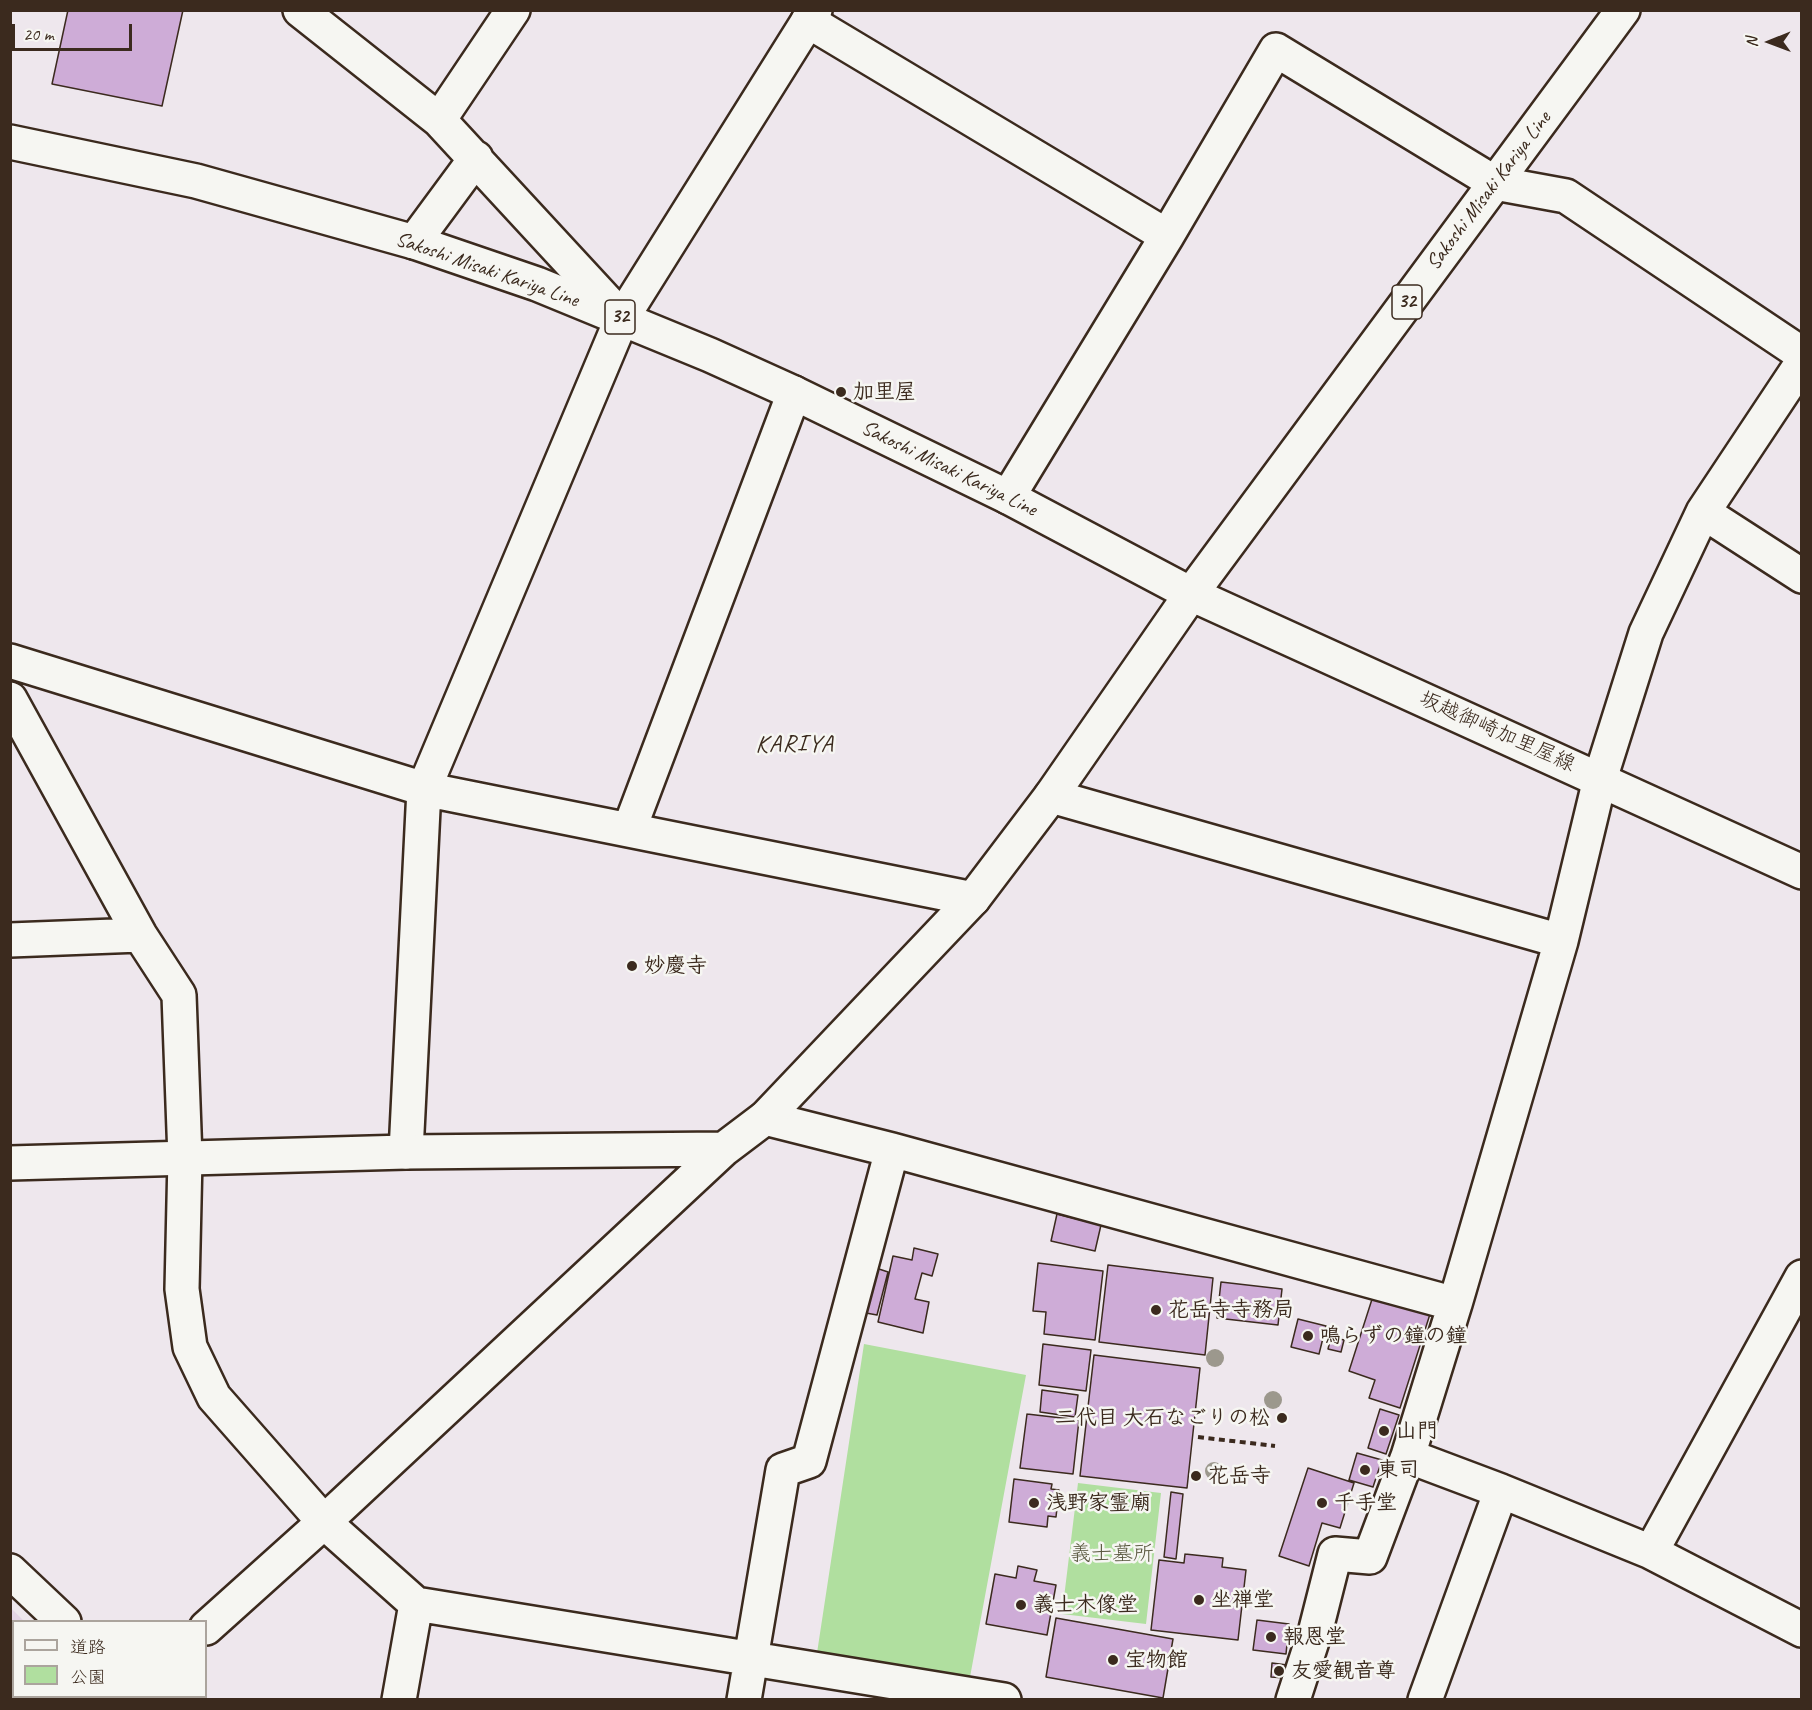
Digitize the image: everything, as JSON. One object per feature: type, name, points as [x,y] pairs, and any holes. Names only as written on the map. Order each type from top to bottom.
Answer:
[{"type":"street","points":[[300,10],[439,120],[622,318]]},
{"type":"street","points":[[439,120],[513,10]]},
{"type":"street","name":"Sakoshi Misaki Kariya Line","points":[[10,142],[196,181],[414,242],[537,284],[710,355],[794,393],[1008,497],[1191,594],[1620,11]]},
{"type":"street","points":[[406,1152],[424,789],[622,318],[811,16],[1167,236]]},
{"type":"street","points":[[1008,497],[1167,236],[1276,50],[1495,183],[1566,196],[1802,354]]},
{"type":"street","points":[[414,242],[476,158]]},
{"type":"street","points":[[1293,1700],[1316,1629],[1335,1554],[1370,1557],[1407,1456],[1455,1304],[1561,941],[1600,779],[1646,633],[1703,512],[1802,363]]},
{"type":"street","points":[[629,830],[794,393]]},
{"type":"street","points":[[1703,512],[1802,576]]},
{"type":"street","points":[[207,1627],[324,1522],[724,1149],[765,1118],[973,900],[1051,796],[1191,594]]},
{"type":"street","name":"坂越御崎加里屋線","points":[[1191,594],[1802,872]]},
{"type":"street","points":[[10,661],[424,789],[973,900]]},
{"type":"street","points":[[10,699],[140,935],[179,995],[185,1158],[182,1289],[190,1347],[214,1397],[324,1522],[416,1604],[1004,1700]]},
{"type":"street","points":[[1051,796],[1561,941]]},
{"type":"street","points":[[10,940],[140,935]]},
{"type":"street","points":[[765,1118],[892,1150],[1455,1304]]},
{"type":"street","points":[[10,1163],[406,1152],[724,1149]]},
{"type":"street","points":[[744,1700],[783,1470],[809,1461],[892,1150]]},
{"type":"street","points":[[1651,1552],[1802,1277]]},
{"type":"street","points":[[1407,1456],[1501,1491],[1651,1552],[1802,1630]]},
{"type":"street","points":[[1425,1700],[1501,1491]]},
{"type":"street","points":[[10,1571],[62,1620]]},
{"type":"street","points":[[399,1700],[416,1604]]},
{"type":"path","points":[[1198,1437],[1275,1446]]},
{"type":"shaded area","points":[[10,1607],[23,1620],[12,1620],[12,1698],[70,1698],[11,1699]]},
{"type":"green space","points":[[864,1344],[1026,1375],[970,1677],[817,1653]]},
{"type":"green space","name":"義士墓所","points":[[1078,1483],[1161,1493],[1146,1624],[1062,1614]]},
{"type":"building","points":[[68,10],[183,10],[162,106],[52,84]]},
{"type":"building","points":[[1057,1214],[1101,1225],[1095,1251],[1051,1241]]},
{"type":"building","points":[[914,1248],[938,1254],[932,1276],[922,1273],[915,1299],[929,1302],[923,1333],[878,1322],[893,1256],[912,1260]]},
{"type":"building","points":[[1038,1263],[1103,1271],[1095,1340],[1044,1334],[1046,1312],[1033,1311]]},
{"type":"building","name":"花岳寺寺務局","points":[[1108,1265],[1213,1278],[1205,1355],[1099,1342]]},
{"type":"building","points":[[876,1268],[888,1272],[877,1315],[866,1313]]},
{"type":"building","points":[[1221,1282],[1282,1289],[1278,1325],[1217,1318]]},
{"type":"building","points":[[1374,1293],[1431,1311],[1400,1408],[1369,1398],[1375,1380],[1349,1371]]},
{"type":"building","name":"鳴らずの鐘の鐘","points":[[1298,1319],[1326,1326],[1319,1354],[1291,1347]]},
{"type":"building","points":[[1331,1337],[1344,1340],[1341,1352],[1328,1349]]},
{"type":"building","points":[[1043,1344],[1091,1350],[1086,1391],[1039,1385]]},
{"type":"building","points":[[1094,1355],[1200,1368],[1187,1488],[1080,1476]]},
{"type":"building","points":[[1042,1390],[1078,1395],[1075,1417],[1040,1412]]},
{"type":"building","name":"山門","points":[[1380,1409],[1399,1415],[1386,1454],[1368,1448]]},
{"type":"building","points":[[1027,1414],[1079,1420],[1073,1474],[1020,1468]]},
{"type":"building","name":"東司","points":[[1357,1453],[1382,1460],[1373,1487],[1349,1480]]},
{"type":"building","name":"千手堂","points":[[1308,1468],[1354,1483],[1340,1528],[1322,1523],[1309,1566],[1279,1556]]},
{"type":"building","name":"浅野家霊廟","points":[[1014,1479],[1052,1484],[1051,1489],[1059,1490],[1056,1517],[1048,1516],[1047,1527],[1009,1522]]},
{"type":"building","points":[[1171,1492],[1183,1494],[1176,1559],[1164,1557]]},
{"type":"building","name":"坐禅堂","points":[[1185,1554],[1223,1558],[1222,1567],[1246,1570],[1238,1640],[1151,1630],[1159,1560],[1184,1563]]},
{"type":"building","name":"義士木像堂","points":[[1018,1566],[1037,1570],[1034,1581],[1056,1585],[1047,1635],[986,1624],[995,1574],[1016,1578]]},
{"type":"building","points":[[1056,1618],[1173,1639],[1163,1698],[1046,1677]]},
{"type":"building","name":"報恩堂","points":[[1257,1620],[1289,1624],[1286,1654],[1253,1650]]},
{"type":"building","name":"友愛観音尊","points":[[1272,1663],[1287,1665],[1286,1678],[1271,1677]]},
{"type":"place","name":"加里屋","points":[[841,392]]},
{"type":"place","name":"妙慶寺","points":[[632,966]]},
{"type":"place","name":"花岳寺寺務局","points":[[1156,1310]]},
{"type":"place","name":"鳴らずの鐘の鐘","points":[[1308,1336]]},
{"type":"place","name":"二代目 大石なごりの松","points":[[1282,1418]]},
{"type":"place","name":"山門","points":[[1384,1431]]},
{"type":"place","name":"東司","points":[[1365,1470]]},
{"type":"place","name":"花岳寺","points":[[1196,1476]]},
{"type":"place","name":"浅野家霊廟","points":[[1034,1503]]},
{"type":"place","name":"千手堂","points":[[1322,1503]]},
{"type":"place","name":"坐禅堂","points":[[1199,1600]]},
{"type":"place","name":"義士木像堂","points":[[1021,1605]]},
{"type":"place","name":"報恩堂","points":[[1271,1637]]},
{"type":"place","name":"宝物館","points":[[1113,1660]]},
{"type":"place","name":"友愛観音尊","points":[[1279,1671]]},
{"type":"district","name":"KARIYA","points":[[795,745]]}]
